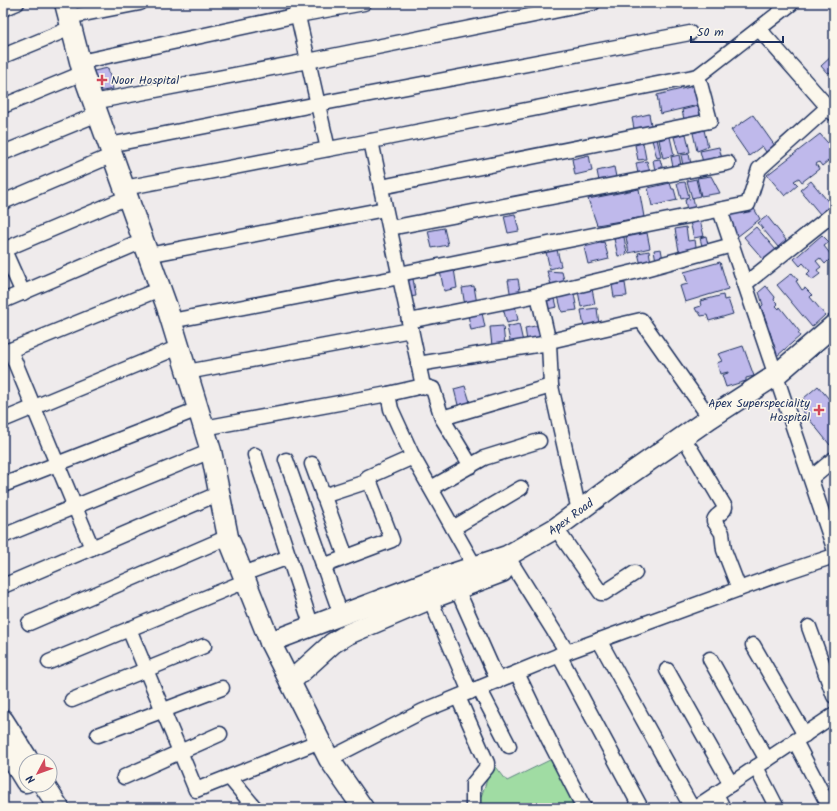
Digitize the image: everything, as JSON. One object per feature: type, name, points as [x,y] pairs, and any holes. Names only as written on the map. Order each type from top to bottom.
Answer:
[{"type":"street","points":[[3,9],[17,3]]},
{"type":"street","points":[[3,56],[68,16],[140,3]]},
{"type":"street","points":[[3,106],[82,67],[296,9],[364,3]]},
{"type":"street","points":[[3,153],[96,108],[308,61],[593,3]]},
{"type":"street","points":[[23,293],[3,249],[126,193],[328,149],[698,76],[792,3]]},
{"type":"street","points":[[296,9],[328,149]]},
{"type":"street","points":[[68,16],[82,67],[160,288],[187,372],[211,451],[228,537],[270,642],[325,750],[363,808]]},
{"type":"street","points":[[171,321],[748,204],[758,169],[831,110],[759,29]]},
{"type":"street","points":[[3,202],[111,150],[318,104],[690,33]]},
{"type":"street","points":[[381,187],[710,121],[698,76]]},
{"type":"street","points":[[371,141],[423,386]]},
{"type":"street","points":[[390,228],[728,163]]},
{"type":"street","points":[[3,302],[23,293],[146,248],[385,209]]},
{"type":"street","points":[[720,210],[834,548]]},
{"type":"street","points":[[745,284],[834,213]]},
{"type":"street","points":[[187,372],[410,326],[634,272],[732,245]]},
{"type":"street","points":[[92,548],[34,408],[6,352],[160,288]]},
{"type":"street","points":[[538,295],[548,343],[551,386],[579,511]]},
{"type":"street","points":[[418,364],[548,343],[550,341],[641,320],[710,418]]},
{"type":"street","name":"Apex Road","points":[[270,642],[424,583],[475,567],[510,562],[710,418],[778,381],[834,325]]},
{"type":"street","name":"Apex Road","points":[[290,682],[333,643],[348,634],[457,589],[562,537],[690,448],[778,381],[834,343]]},
{"type":"street","points":[[3,420],[179,347]]},
{"type":"street","points":[[204,428],[388,394],[423,386],[433,389],[442,418],[471,466]]},
{"type":"street","points":[[442,418],[551,386]]},
{"type":"street","points":[[388,394],[391,409],[413,457],[475,567]]},
{"type":"street","points":[[3,485],[198,409]]},
{"type":"street","points":[[431,488],[484,458],[539,440]]},
{"type":"street","points":[[690,448],[725,507],[723,512],[716,516],[714,521],[722,533],[724,550],[739,589]]},
{"type":"street","points":[[3,536],[211,451]]},
{"type":"street","points":[[255,455],[312,627]]},
{"type":"street","points":[[323,566],[392,540],[368,477],[413,457]]},
{"type":"street","points":[[810,478],[834,459]]},
{"type":"street","points":[[286,460],[341,616]]},
{"type":"street","points":[[312,464],[346,557]]},
{"type":"street","points":[[323,496],[369,480]]},
{"type":"street","points":[[453,528],[521,488]]},
{"type":"street","points":[[3,586],[220,493]]},
{"type":"street","points":[[29,623],[228,537]]},
{"type":"street","points":[[562,537],[601,593],[604,593],[636,573]]},
{"type":"street","points":[[128,629],[196,790],[230,778],[325,750],[599,640],[777,575],[834,556]]},
{"type":"street","points":[[49,662],[245,578],[289,557]]},
{"type":"street","points":[[510,562],[563,654],[641,808]]},
{"type":"street","points":[[457,589],[498,681]]},
{"type":"street","points":[[430,599],[469,692],[488,763],[487,767],[473,784],[473,808]]},
{"type":"street","points":[[809,627],[834,696]]},
{"type":"street","points":[[599,640],[692,808]]},
{"type":"street","points":[[753,645],[800,738],[830,808]]},
{"type":"street","points":[[72,700],[204,646]]},
{"type":"street","points":[[710,660],[761,764],[778,808]]},
{"type":"street","points":[[667,670],[731,784]]},
{"type":"street","points":[[517,673],[584,808]]},
{"type":"street","points":[[98,735],[222,688]]},
{"type":"street","points":[[469,692],[509,746]]},
{"type":"street","points":[[695,808],[834,715]]},
{"type":"street","points":[[4,731],[22,753]]},
{"type":"street","points":[[4,731],[18,763]]},
{"type":"street","points":[[124,777],[220,734]]},
{"type":"street","points":[[230,778],[255,808]]},
{"type":"street","points":[[33,793],[42,808]]},
{"type":"street","points":[[49,793],[59,808]]},
{"type":"street","points":[[716,794],[723,808]]},
{"type":"green space","points":[[556,757],[584,808],[477,808],[493,763],[507,781]]},
{"type":"building","points":[[834,54],[834,83],[830,78],[832,75],[829,72],[827,73],[821,66]]},
{"type":"building","points":[[108,68],[113,89],[93,93],[89,72]]},
{"type":"building","points":[[694,86],[698,105],[660,114],[657,95]]},
{"type":"building","points":[[698,106],[701,120],[685,124],[682,110]]},
{"type":"building","points":[[649,114],[652,130],[635,134],[632,118]]},
{"type":"building","points":[[753,115],[775,146],[766,152],[762,146],[749,156],[731,130]]},
{"type":"building","points":[[704,130],[708,147],[697,151],[693,133]]},
{"type":"building","points":[[686,134],[690,152],[679,154],[674,137]]},
{"type":"building","points":[[820,134],[834,150],[834,156],[822,166],[819,162],[816,164],[819,169],[802,182],[799,178],[794,181],[798,185],[785,196],[767,175]]},
{"type":"building","points":[[670,137],[674,155],[663,158],[659,140]]},
{"type":"building","points":[[657,139],[661,157],[657,158],[652,140]]},
{"type":"building","points":[[643,143],[646,159],[638,160],[635,145]]},
{"type":"building","points":[[719,147],[723,163],[704,166],[700,151]]},
{"type":"building","points":[[689,154],[692,170],[684,171],[681,155]]},
{"type":"building","points":[[589,155],[592,171],[575,175],[572,159]]},
{"type":"building","points":[[679,155],[682,171],[674,172],[671,157]]},
{"type":"building","points":[[660,159],[664,174],[656,176],[653,160]]},
{"type":"building","points":[[647,161],[651,176],[639,179],[636,163]]},
{"type":"building","points":[[614,167],[617,182],[600,186],[597,171]]},
{"type":"building","points":[[711,176],[720,193],[701,196],[697,178]]},
{"type":"building","points":[[696,179],[700,196],[692,198],[687,181]]},
{"type":"building","points":[[811,181],[831,205],[820,214],[800,190]]},
{"type":"building","points":[[685,182],[689,197],[681,199],[677,183]]},
{"type":"building","points":[[670,183],[672,189],[674,189],[677,200],[652,206],[648,188]]},
{"type":"building","points":[[639,189],[644,217],[597,225],[588,199]]},
{"type":"building","points":[[693,198],[696,214],[688,216],[685,200]]},
{"type":"building","points":[[752,205],[760,219],[733,240],[725,214]]},
{"type":"building","points":[[515,214],[519,231],[508,233],[504,216]]},
{"type":"building","points":[[767,216],[786,240],[778,247],[758,223]]},
{"type":"building","points":[[700,220],[704,236],[694,238],[690,222]]},
{"type":"building","points":[[686,227],[688,241],[695,240],[697,252],[685,254],[685,250],[679,251],[675,229]]},
{"type":"building","points":[[756,227],[776,250],[764,260],[744,237]]},
{"type":"building","points":[[444,228],[448,245],[432,248],[428,231]]},
{"type":"building","points":[[647,233],[650,248],[629,253],[626,237]]},
{"type":"building","points":[[822,235],[829,242],[824,246],[831,255],[834,252],[834,262],[832,263],[829,260],[825,264],[820,258],[816,261],[821,267],[817,270],[820,274],[812,280],[807,274],[810,271],[803,263],[800,266],[794,259]]},
{"type":"building","points":[[706,236],[709,249],[703,250],[700,238]]},
{"type":"building","points":[[624,237],[627,254],[618,256],[614,239]]},
{"type":"building","points":[[604,242],[609,259],[588,264],[584,247]]},
{"type":"building","points":[[661,249],[663,260],[656,261],[654,250]]},
{"type":"building","points":[[557,250],[561,266],[550,269],[546,252]]},
{"type":"building","points":[[649,251],[651,263],[641,265],[638,253]]},
{"type":"building","points":[[720,262],[728,289],[685,302],[680,286],[688,284],[684,272]]},
{"type":"building","points":[[454,269],[457,288],[444,291],[440,271]]},
{"type":"building","points":[[547,271],[562,272],[565,284],[552,288]]},
{"type":"building","points":[[792,273],[798,280],[796,281],[802,290],[805,288],[812,295],[810,297],[825,315],[812,327],[777,285]]},
{"type":"building","points":[[413,279],[416,296],[409,297],[405,281]]},
{"type":"building","points":[[518,279],[521,296],[511,298],[508,280]]},
{"type":"building","points":[[625,283],[627,296],[614,297],[612,285]]},
{"type":"building","points":[[474,286],[477,304],[465,306],[462,288]]},
{"type":"building","points":[[766,286],[775,297],[774,300],[778,304],[776,306],[779,309],[780,307],[800,332],[798,333],[800,336],[777,356],[770,332],[765,325],[767,323],[761,307],[763,305],[759,292]]},
{"type":"building","points":[[573,289],[577,310],[562,312],[557,292]]},
{"type":"building","points":[[592,289],[595,304],[581,307],[578,291]]},
{"type":"building","points":[[554,295],[557,307],[542,310],[540,298]]},
{"type":"building","points":[[723,295],[724,300],[728,299],[733,314],[709,321],[707,315],[701,316],[699,312],[697,312],[695,308],[701,306],[700,301]]},
{"type":"building","points":[[515,305],[518,320],[507,323],[503,308]]},
{"type":"building","points":[[597,308],[599,325],[584,327],[581,310]]},
{"type":"building","points":[[482,313],[485,327],[471,330],[468,315]]},
{"type":"building","points":[[519,324],[523,342],[511,345],[507,327]]},
{"type":"building","points":[[540,325],[542,339],[527,341],[525,328]]},
{"type":"building","points":[[503,326],[505,345],[492,346],[490,327]]},
{"type":"building","points":[[743,346],[754,376],[746,378],[746,381],[726,387],[722,375],[728,372],[720,374],[717,363],[722,361],[718,354]]},
{"type":"building","points":[[465,386],[471,405],[459,409],[454,389]]},
{"type":"building","points":[[818,386],[834,405],[834,442],[830,445],[797,404]]},
{"type":"place","name":"Noor Hospital","points":[[102,80]]},
{"type":"place","name":"Apex Superspeciality Hospital","points":[[819,410]]}]
